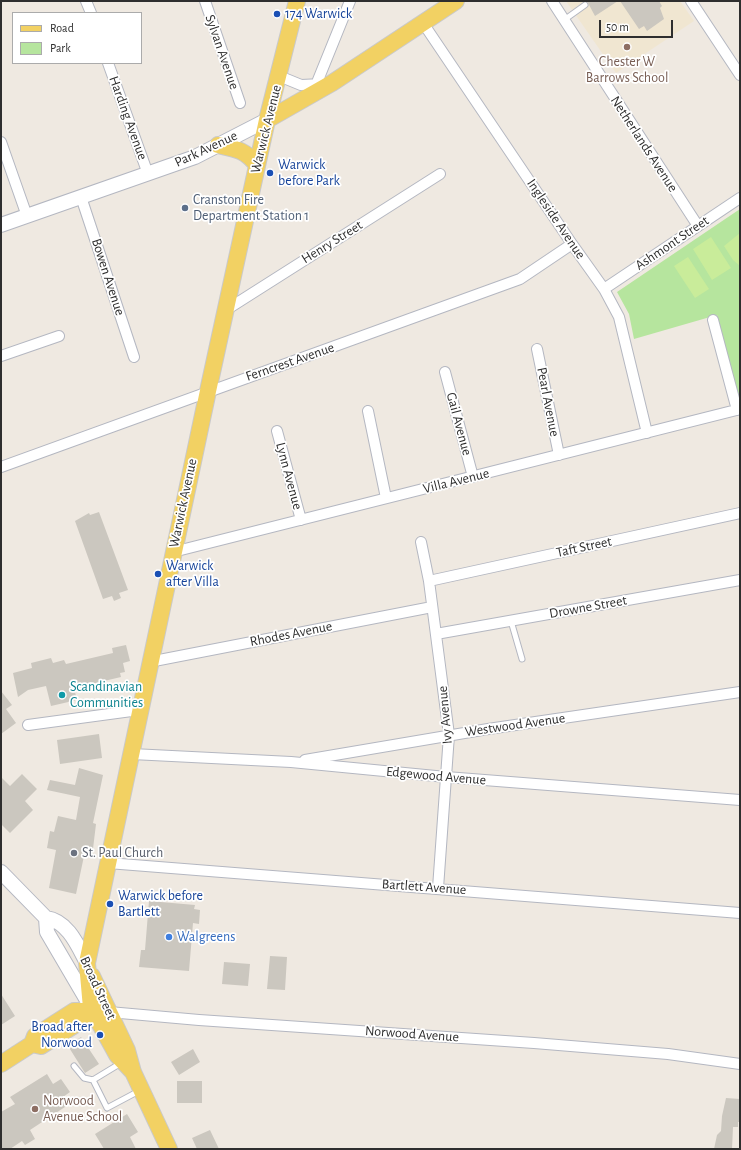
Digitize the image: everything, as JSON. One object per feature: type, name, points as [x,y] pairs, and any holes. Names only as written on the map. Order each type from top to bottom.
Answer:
[{"type":"main road","name":"Warwick Avenue","points":[[88,1010],[87,963],[132,754],[139,710],[267,120],[297,1]]},
{"type":"main road","name":"Park Avenue","points":[[1,225],[195,157],[267,120],[332,83],[456,1]]},
{"type":"main road","points":[[218,145],[238,149],[249,155],[257,165]]},
{"type":"main road","name":"Broad Street","points":[[1,874],[46,918],[56,921],[65,928],[87,963],[127,1050],[128,1067]]},
{"type":"main road","name":"Broad Street","points":[[46,918],[48,932],[88,1010],[128,1067],[142,1090],[169,1149]]},
{"type":"main road","points":[[1,1064],[32,1044],[41,1046],[81,1021],[88,1010]]},
{"type":"main road","name":"Norwood Avenue","points":[[88,1010],[109,1012]]},
{"type":"street","points":[[86,1],[91,12]]},
{"type":"street","name":"Sylvan Avenue","points":[[205,1],[240,103]]},
{"type":"street","points":[[316,85],[350,1]]},
{"type":"street","name":"Netherlands Avenue","points":[[552,1],[698,226]]},
{"type":"street","points":[[691,1],[740,75]]},
{"type":"street","name":"Ingleside Avenue","points":[[423,23],[604,289],[619,317],[647,433]]},
{"type":"street","name":"Harding Avenue","points":[[108,64],[148,174]]},
{"type":"street","points":[[279,76],[300,85],[332,83]]},
{"type":"street","points":[[1,142],[27,216]]},
{"type":"street","name":"Henry Street","points":[[226,310],[440,174]]},
{"type":"street","name":"Bowen Avenue","points":[[81,197],[134,357]]},
{"type":"street","name":"Ashmont Street","points":[[604,289],[740,198]]},
{"type":"street","name":"Ferncrest Avenue","points":[[1,467],[520,279],[572,244]]},
{"type":"street","points":[[713,320],[738,410]]},
{"type":"street","points":[[1,356],[59,336]]},
{"type":"street","name":"Pearl Avenue","points":[[537,349],[558,455]]},
{"type":"street","name":"Gail Avenue","points":[[445,372],[473,477]]},
{"type":"street","name":"Villa Avenue","points":[[173,552],[738,410]]},
{"type":"street","points":[[368,411],[386,498]]},
{"type":"street","name":"Lynn Avenue","points":[[277,431],[301,520]]},
{"type":"street","name":"Taft Street","points":[[428,582],[740,512]]},
{"type":"street","name":"Ivy Avenue","points":[[421,542],[436,634],[449,735],[438,888]]},
{"type":"street","name":"Drowne Street","points":[[436,634],[740,580]]},
{"type":"street","name":"Rhodes Avenue","points":[[149,662],[432,607]]},
{"type":"street","name":"Westwood Avenue","points":[[291,762],[449,735],[740,692]]},
{"type":"street","points":[[28,725],[139,710]]},
{"type":"street","name":"Edgewood Avenue","points":[[132,754],[291,762],[446,777],[740,800]]},
{"type":"street","name":"Bartlett Avenue","points":[[108,863],[740,913]]},
{"type":"street","name":"Norwood Avenue","points":[[109,1012],[199,1020],[668,1054],[740,1064]]},
{"type":"lane","points":[[564,20],[585,5]]},
{"type":"lane","points":[[511,620],[513,632],[522,659]]},
{"type":"lane","points":[[74,1066],[84,1078],[93,1080],[128,1067]]},
{"type":"lane","points":[[93,1080],[107,1108],[142,1090]]},
{"type":"shaded area","name":"Chester W Barrows School","points":[[566,1],[680,1],[694,21],[616,73]]},
{"type":"green space","points":[[740,209],[740,405],[717,315],[634,339],[629,314],[617,292]]},
{"type":"green space","points":[[740,233],[740,266],[733,260],[724,246]]},
{"type":"green space","points":[[711,237],[731,268],[712,280],[693,249]]},
{"type":"green space","points":[[688,257],[709,289],[695,298],[674,266]]},
{"type":"building","points":[[585,1],[618,1],[595,16],[588,3]]},
{"type":"building","points":[[620,1],[659,1],[662,6],[660,8],[664,19],[647,31],[644,26],[639,29]]},
{"type":"building","points":[[99,512],[128,590],[119,593],[121,598],[114,601],[112,596],[103,599],[75,521],[89,513],[90,515]]},
{"type":"building","name":"Scandinavian Communities","points":[[126,645],[130,661],[123,663],[125,672],[120,673],[121,677],[74,688],[77,700],[51,706],[46,686],[28,690],[18,697],[13,673],[32,668],[31,663],[51,658],[53,663],[64,660],[66,664],[113,653],[112,648]]},
{"type":"building","points":[[1,691],[12,705],[6,709],[16,723],[1,734]]},
{"type":"building","points":[[99,734],[102,758],[60,764],[57,740]]},
{"type":"building","name":"St. Paul Church","points":[[79,768],[103,775],[93,823],[96,824],[92,857],[84,856],[76,894],[49,888],[56,850],[47,848],[50,831],[54,832],[58,816],[76,820],[80,797],[47,790],[50,780],[75,785]]},
{"type":"building","points":[[22,774],[37,789],[25,801],[33,810],[10,833],[1,824],[1,777],[10,786]]},
{"type":"building","name":"Walgreens","points":[[149,901],[195,905],[194,909],[200,910],[199,924],[193,923],[189,971],[139,967],[141,950],[145,950]]},
{"type":"building","points":[[270,956],[287,957],[285,990],[267,989]]},
{"type":"building","points":[[224,962],[250,964],[248,986],[222,984]]},
{"type":"building","points":[[1,994],[15,1016],[1,1025]]},
{"type":"building","points":[[81,1037],[99,1064],[85,1073],[68,1046]]},
{"type":"building","points":[[193,1049],[200,1062],[179,1075],[171,1062]]},
{"type":"building","name":"Norwood Avenue School","points":[[47,1074],[53,1084],[61,1079],[70,1092],[63,1097],[68,1105],[30,1130],[35,1139],[25,1145],[22,1141],[10,1149],[1,1149],[1,1112],[15,1104],[10,1097]]},
{"type":"building","points":[[177,1081],[202,1081],[202,1103],[177,1103]]},
{"type":"building","points":[[726,1098],[740,1099],[740,1122],[738,1122],[738,1127],[733,1127],[732,1149],[714,1149],[717,1135],[721,1131],[722,1116]]},
{"type":"building","points":[[127,1114],[138,1132],[130,1137],[136,1149],[104,1149],[95,1134]]},
{"type":"building","points":[[210,1130],[219,1149],[197,1149],[192,1138]]},
{"type":"place","name":"174 Warwick","points":[[277,14]]},
{"type":"place","name":"Chester W Barrows School","points":[[627,47]]},
{"type":"place","name":"Warwick before Park","points":[[270,173]]},
{"type":"place","name":"Cranston Fire Department Station 1","points":[[185,208]]},
{"type":"place","name":"Warwick after Villa","points":[[158,574]]},
{"type":"place","name":"Scandinavian Communities","points":[[62,695]]},
{"type":"place","name":"St. Paul Church","points":[[74,853]]},
{"type":"place","name":"Warwick before Bartlett","points":[[110,904]]},
{"type":"place","name":"Walgreens","points":[[169,937]]},
{"type":"place","name":"Broad after Norwood","points":[[100,1035]]},
{"type":"place","name":"Norwood Avenue School","points":[[35,1109]]}]
